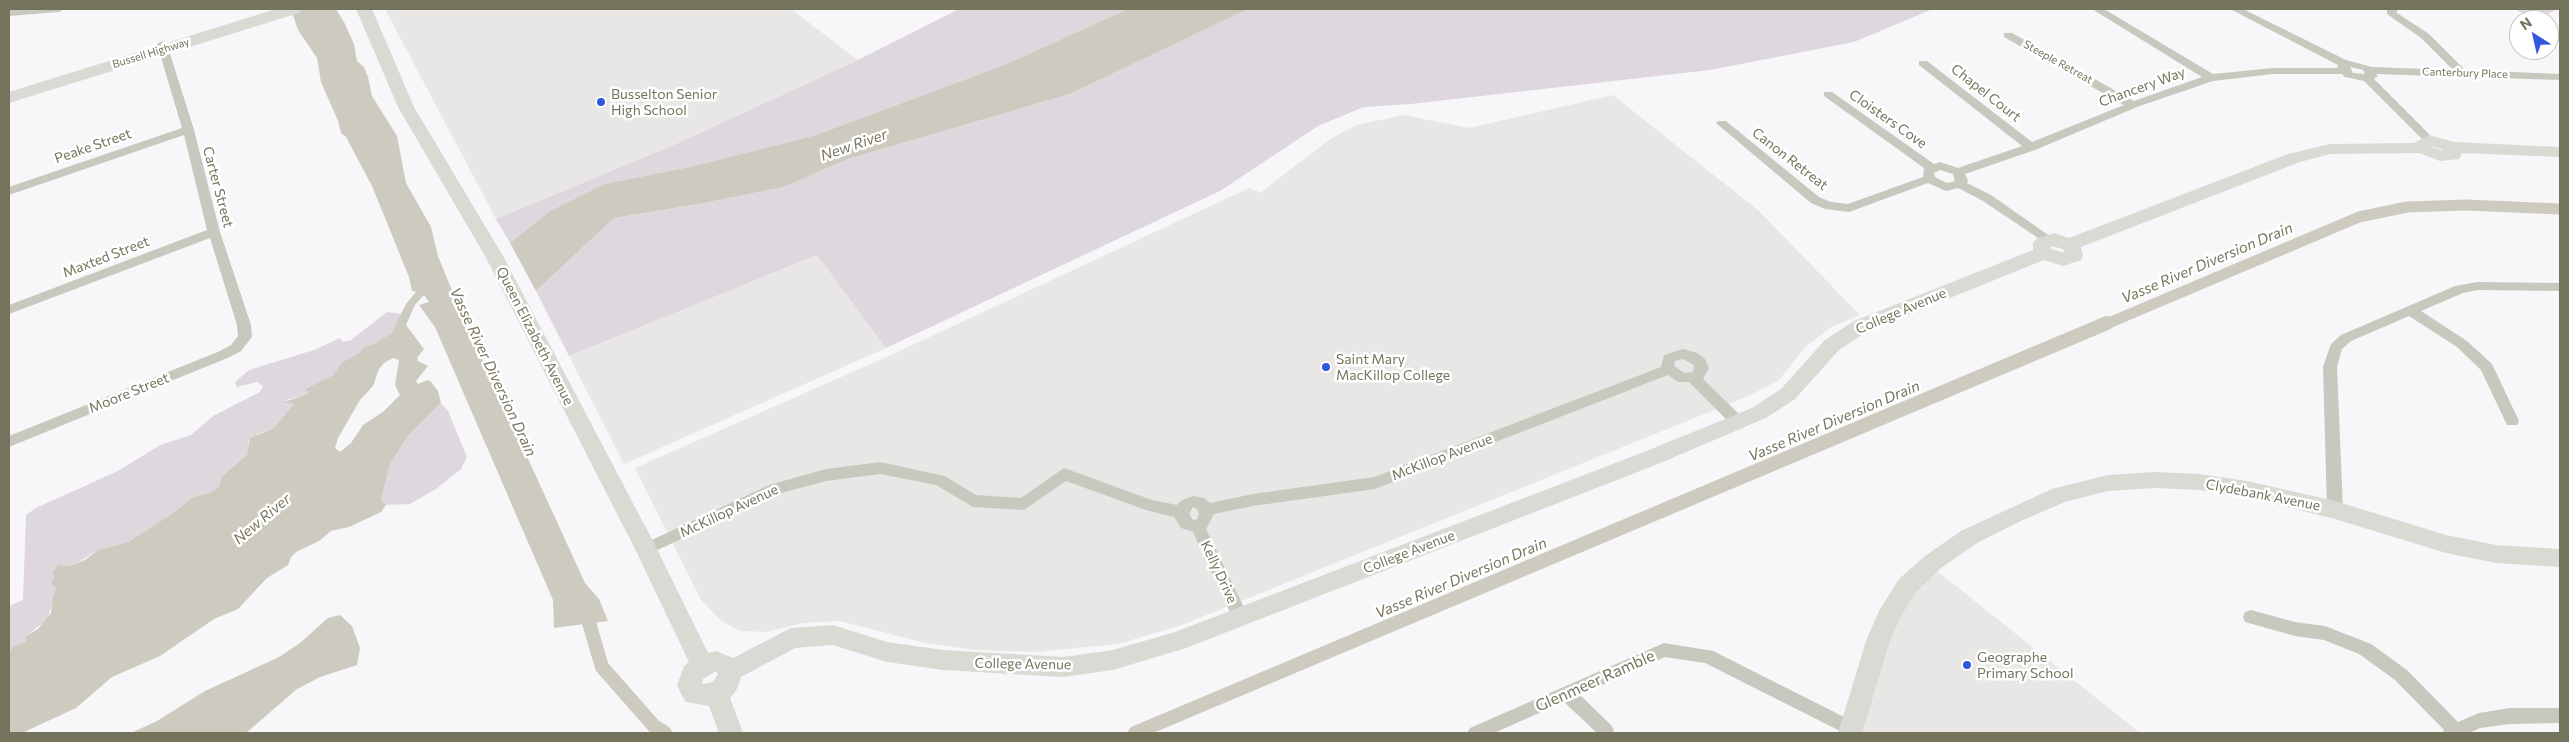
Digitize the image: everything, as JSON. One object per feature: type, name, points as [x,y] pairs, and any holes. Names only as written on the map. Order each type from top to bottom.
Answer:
[{"type":"main road","name":"Bussell Highway","points":[[9,92],[283,10]]},
{"type":"main road","name":"Bussell Highway","points":[[9,98],[163,47]]},
{"type":"street","points":[[9,13],[59,9]]},
{"type":"street","name":"Queen Elizabeth Avenue","points":[[364,9],[406,107],[494,256],[646,550],[702,666]]},
{"type":"street","points":[[2097,9],[2211,78]]},
{"type":"street","points":[[2236,9],[2345,68]]},
{"type":"street","points":[[2392,9],[2392,14],[2425,36],[2461,72]]},
{"type":"street","name":"Steeple Retreat","points":[[2008,35],[2133,105]]},
{"type":"street","name":"Carter Street","points":[[163,47],[188,130],[214,232],[244,326],[245,336]]},
{"type":"street","name":"Chapel Court","points":[[1923,63],[2031,147]]},
{"type":"street","name":"Canterbury Place","points":[[2345,68],[2358,64],[2368,74],[2461,72],[2560,77]]},
{"type":"street","name":"Chancery Way","points":[[1959,178],[2133,105],[2211,78],[2273,71],[2345,68]]},
{"type":"street","points":[[2368,74],[2426,144],[2431,153],[2446,157],[2452,155],[2451,148],[2560,152]]},
{"type":"street","name":"Cloisters Cove","points":[[1828,94],[1930,173]]},
{"type":"street","name":"Canon Retreat","points":[[1722,123],[1815,200],[1829,206],[1849,208],[1930,173]]},
{"type":"street","name":"Peake Street","points":[[9,191],[188,130]]},
{"type":"street","points":[[1959,178],[1946,187],[1930,173],[1946,167],[2046,246],[2058,260],[2070,259],[2075,254],[2069,245],[2294,158],[2330,149],[2426,144]]},
{"type":"street","name":"Maxted Street","points":[[9,310],[214,232]]},
{"type":"street","name":"College Avenue","points":[[730,671],[791,638],[832,635],[887,652],[943,660],[1063,667],[1113,660],[1178,641],[1241,618],[1759,413],[1788,394],[1832,345],[1861,326],[2046,246]]},
{"type":"street","points":[[2335,510],[2330,367],[2332,355],[2336,347],[2346,338],[2447,294],[2477,286],[2560,287]]},
{"type":"street","points":[[2411,311],[2462,344],[2487,367],[2512,421]]},
{"type":"street","name":"Moore Street","points":[[9,442],[225,354],[236,348],[245,336]]},
{"type":"street","points":[[1682,354],[1692,356],[1700,362],[1702,368],[1698,376],[1693,378],[1677,376],[1669,369],[1668,360],[1672,356],[1682,354]]},
{"type":"street","name":"McKillop Avenue","points":[[1207,510],[1253,500],[1375,483],[1669,369]]},
{"type":"street","points":[[1693,378],[1738,422]]},
{"type":"street","name":"McKillop Avenue","points":[[646,550],[774,489],[826,475],[880,468],[940,480],[973,502],[1024,504],[1064,474],[1151,506],[1180,512]]},
{"type":"street","name":"Clydebank Avenue","points":[[1850,731],[1878,641],[1891,611],[1908,586],[1933,562],[1969,537],[2015,514],[2060,495],[2108,483],[2155,480],[2199,482],[2246,489],[2335,510],[2446,544],[2496,554],[2560,558]]},
{"type":"street","points":[[1194,503],[1207,510],[1205,521],[1197,525],[1184,523],[1180,512],[1185,506],[1194,503]]},
{"type":"street","name":"Kelly Drive","points":[[1197,525],[1241,618]]},
{"type":"street","points":[[2251,617],[2296,629],[2325,633],[2366,649],[2401,675],[2453,732],[2479,721],[2510,716],[2560,716]]},
{"type":"street","name":"Glenmeer Ramble","points":[[1476,733],[1664,650],[1707,656],[1850,731]]},
{"type":"street","points":[[716,662],[723,663],[730,671],[727,684],[716,694],[701,696],[691,690],[690,679],[702,666],[716,662]]},
{"type":"street","points":[[716,694],[731,733]]},
{"type":"street","points":[[1567,694],[1605,730]]},
{"type":"shaded area","name":"Busselton Senior High School","points":[[385,9],[791,9],[858,60],[676,144],[496,219]]},
{"type":"shaded area","points":[[959,9],[1128,9],[1004,65],[816,135],[694,166],[604,184],[550,211],[510,243],[496,219],[676,144],[858,60]]},
{"type":"shaded area","points":[[1248,9],[1933,9],[1854,42],[1710,70],[1411,104],[1364,107],[1318,126],[1220,191],[886,348],[817,255],[569,356],[536,291],[614,218],[784,187],[848,159],[1070,94]]},
{"type":"shaded area","points":[[2514,9],[2557,9],[2555,10]]},
{"type":"shaded area","name":"Saint Mary MacKillop College","points":[[1613,95],[1759,211],[1860,315],[1831,327],[1805,347],[1779,380],[1749,396],[1182,625],[1118,644],[1035,652],[975,650],[925,643],[840,621],[803,623],[766,632],[740,631],[720,620],[701,600],[635,468],[891,355],[1249,188],[1260,193],[1329,140],[1356,125],[1404,115],[1469,128]]},
{"type":"shaded area","points":[[817,255],[886,348],[624,464],[569,356]]},
{"type":"shaded area","points":[[387,312],[401,314],[391,333],[374,344],[365,346],[359,353],[341,363],[333,375],[307,388],[309,392],[307,394],[286,400],[295,404],[274,428],[258,434],[248,442],[250,449],[247,455],[222,476],[219,486],[212,492],[193,497],[173,513],[128,542],[98,550],[55,577],[57,589],[47,620],[26,636],[26,641],[13,647],[9,653],[9,606],[23,600],[26,515],[36,508],[118,471],[160,445],[191,435],[213,416],[260,392],[263,386],[257,382],[237,387],[235,382],[249,370],[314,350],[340,338],[343,342],[351,340]]},
{"type":"shaded area","points":[[441,403],[448,411],[467,457],[461,469],[436,489],[410,504],[386,505],[381,499],[389,464],[407,437]]},
{"type":"shaded area","name":"Geographe Primary School","points":[[1937,571],[2140,733],[1860,733],[1888,636],[1917,588]]},
{"type":"water","name":"New River","points":[[291,9],[336,9],[345,24],[354,44],[357,61],[364,67],[368,77],[372,96],[397,136],[406,183],[431,227],[438,256],[462,315],[585,583],[599,599],[608,621],[554,628],[553,600],[435,327],[419,305],[429,302],[424,295],[415,305],[406,325],[424,349],[417,358],[418,361],[428,366],[416,381],[418,384],[428,380],[431,382],[438,391],[441,403],[407,437],[390,464],[381,499],[386,505],[381,512],[349,527],[331,531],[319,541],[296,552],[291,557],[288,565],[267,578],[238,609],[214,619],[160,656],[112,677],[76,708],[22,733],[9,733],[9,653],[13,647],[26,641],[26,636],[38,629],[51,613],[53,596],[57,589],[51,583],[55,577],[52,573],[58,565],[70,566],[85,560],[98,550],[128,542],[173,513],[193,497],[212,492],[219,486],[222,476],[247,455],[250,438],[274,428],[294,404],[284,402],[307,394],[309,392],[305,390],[307,388],[333,375],[341,363],[359,353],[365,346],[374,344],[391,333],[406,304],[416,292],[412,291],[409,277],[372,186],[346,137],[341,133],[338,121],[321,82],[317,58],[298,30]],"holes":[[[393,358],[399,360],[395,385],[400,395],[384,411],[363,425],[351,443],[340,452],[335,448],[338,438],[360,400],[373,386],[379,369],[384,363]]]},
{"type":"water","name":"New River","points":[[1128,9],[1248,9],[1070,94],[848,159],[784,187],[614,218],[536,291],[510,243],[550,211],[604,184],[694,166],[816,135],[1004,65]]},
{"type":"water","points":[[340,615],[352,626],[360,648],[357,665],[320,677],[297,689],[246,733],[131,733],[157,721],[205,691],[279,657],[300,643],[328,618]]},
{"type":"waterway","name":"Vasse River Diversion Drain","points":[[2104,325],[2359,217],[2407,207],[2466,205],[2560,209]]},
{"type":"waterway","name":"Vasse River Diversion Drain","points":[[1135,733],[2107,323]]},
{"type":"waterway","name":"Vasse River Diversion Drain","points":[[584,606],[602,667],[654,726],[665,733]]},
{"type":"place","name":"Busselton Senior High School","points":[[601,102]]},
{"type":"place","name":"Saint Mary MacKillop College","points":[[1326,367]]},
{"type":"place","name":"Geographe Primary School","points":[[1967,665]]}]
